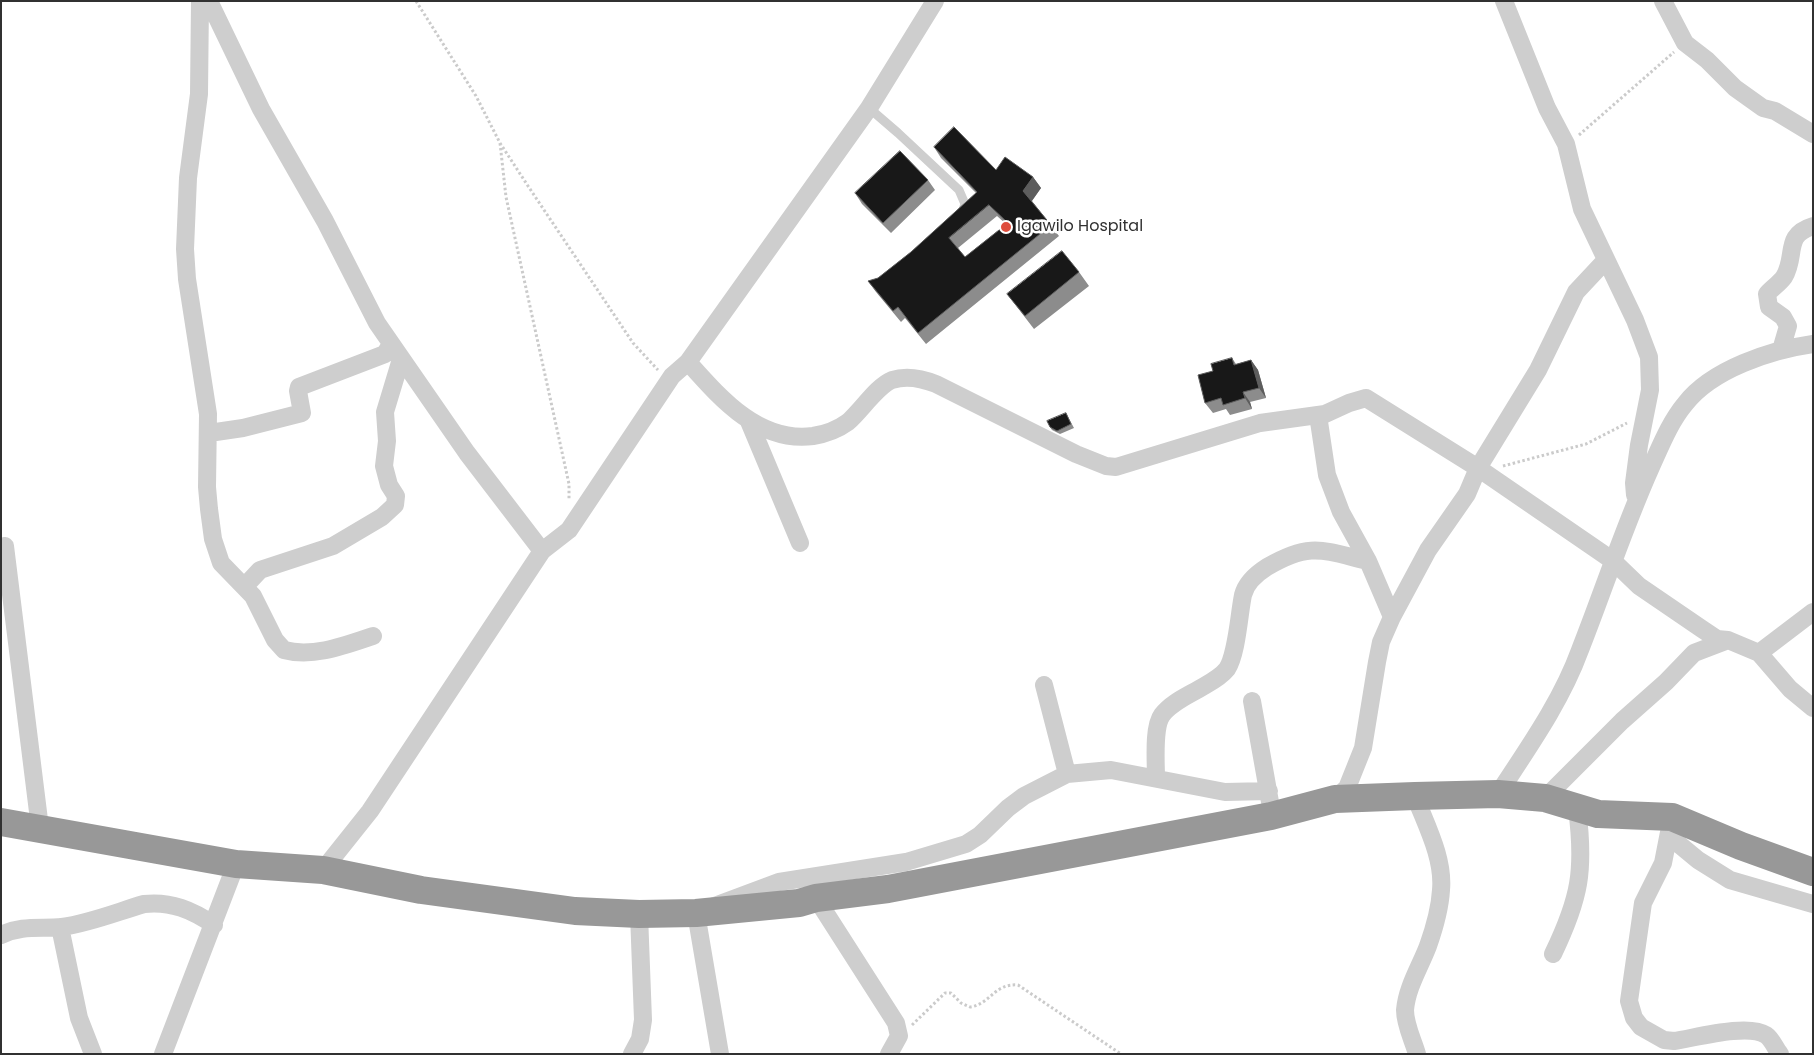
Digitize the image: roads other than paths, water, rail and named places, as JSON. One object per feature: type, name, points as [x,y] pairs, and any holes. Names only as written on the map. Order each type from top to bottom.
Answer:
[{"type":"highway","points":[[1,822],[236,864],[323,870],[421,890],[575,911],[639,914],[696,913],[799,903],[816,898],[888,889],[1270,804],[1415,796],[1498,794],[1545,798],[1598,814],[1671,827],[1741,846],[1813,872]]},
{"type":"street","points":[[200,1],[199,94],[188,178],[186,249],[187,279],[206,401],[209,433],[207,487],[216,550],[224,568],[245,586],[257,602],[275,640],[284,650],[317,651],[373,636]]},
{"type":"street","points":[[209,1],[261,109],[325,221],[359,291],[390,344],[467,453],[542,551]]},
{"type":"street","points":[[323,870],[370,811],[542,551],[569,530],[672,376],[688,362],[869,108],[935,1]]},
{"type":"street","points":[[1504,1],[1547,108],[1566,144],[1582,209],[1605,261],[1635,320],[1649,357],[1650,390],[1635,470],[1636,500]]},
{"type":"street","points":[[1663,1],[1685,43],[1707,60],[1748,99],[1763,108],[1775,111],[1813,134]]},
{"type":"street","points":[[1781,350],[1788,326],[1783,317],[1769,307],[1767,294],[1785,275],[1789,265],[1794,237],[1801,230],[1813,226]]},
{"type":"street","points":[[1335,799],[1347,788],[1363,748],[1377,662],[1382,642],[1392,617],[1428,550],[1467,494],[1478,468],[1538,370],[1576,292],[1605,261]]},
{"type":"street","points":[[209,433],[243,428],[302,413],[299,387],[343,372],[385,354],[390,344]]},
{"type":"street","points":[[1498,794],[1564,689],[1636,500],[1667,433],[1686,402],[1712,380],[1744,363],[1781,350],[1813,344]]},
{"type":"street","points":[[245,586],[260,570],[333,546],[369,526],[393,508],[396,496],[389,485],[384,466],[387,441],[384,412],[401,359]]},
{"type":"street","points":[[688,362],[706,382],[748,419],[771,433],[781,436],[801,437],[830,432],[857,414],[888,382],[914,378],[936,384],[1076,454],[1116,467],[1260,423],[1318,416],[1366,398],[1478,468],[1612,560],[1639,586],[1717,639],[1728,640],[1759,653],[1790,689],[1813,708]]},
{"type":"street","points":[[1318,416],[1326,475],[1341,512],[1368,561],[1392,617]]},
{"type":"street","points":[[748,419],[800,543]]},
{"type":"street","points":[[6,546],[40,828]]},
{"type":"street","points":[[1156,778],[1157,728],[1162,715],[1174,704],[1218,678],[1227,668],[1239,622],[1243,595],[1255,575],[1283,558],[1304,551],[1320,550],[1368,561]]},
{"type":"street","points":[[1759,653],[1813,612]]},
{"type":"street","points":[[1545,798],[1694,653],[1728,640]]},
{"type":"street","points":[[1044,685],[1067,774]]},
{"type":"street","points":[[720,1054],[696,913],[779,882],[906,862],[966,844],[980,835],[1003,812],[1024,796],[1067,774],[1111,770],[1225,792],[1270,804],[1252,701]]},
{"type":"street","points":[[1415,796],[1438,858],[1441,880],[1438,912],[1428,945],[1409,991],[1405,1011],[1409,1030],[1418,1054]]},
{"type":"street","points":[[1553,954],[1568,922],[1580,882],[1582,854],[1577,808]]},
{"type":"street","points":[[1671,827],[1698,860],[1730,880],[1813,904]]},
{"type":"street","points":[[1671,827],[1663,863],[1643,902],[1639,920],[1629,1001],[1634,1018],[1649,1033],[1664,1040],[1674,1041],[1738,1030],[1760,1033],[1770,1040],[1780,1054]]},
{"type":"street","points":[[163,1054],[236,864]]},
{"type":"street","points":[[816,898],[896,1023],[899,1036],[889,1054]]},
{"type":"street","points":[[1,935],[25,927],[60,927],[155,903],[179,906],[197,914],[214,925]]},
{"type":"street","points":[[632,1054],[640,1039],[643,1020],[639,914]]},
{"type":"street","points":[[60,927],[79,1018],[93,1054]]},
{"type":"lane","points":[[869,108],[959,190],[965,204],[961,215],[955,221]]},
{"type":"place","name":"Igawilo Hospital","points":[[1006,227]]}]
